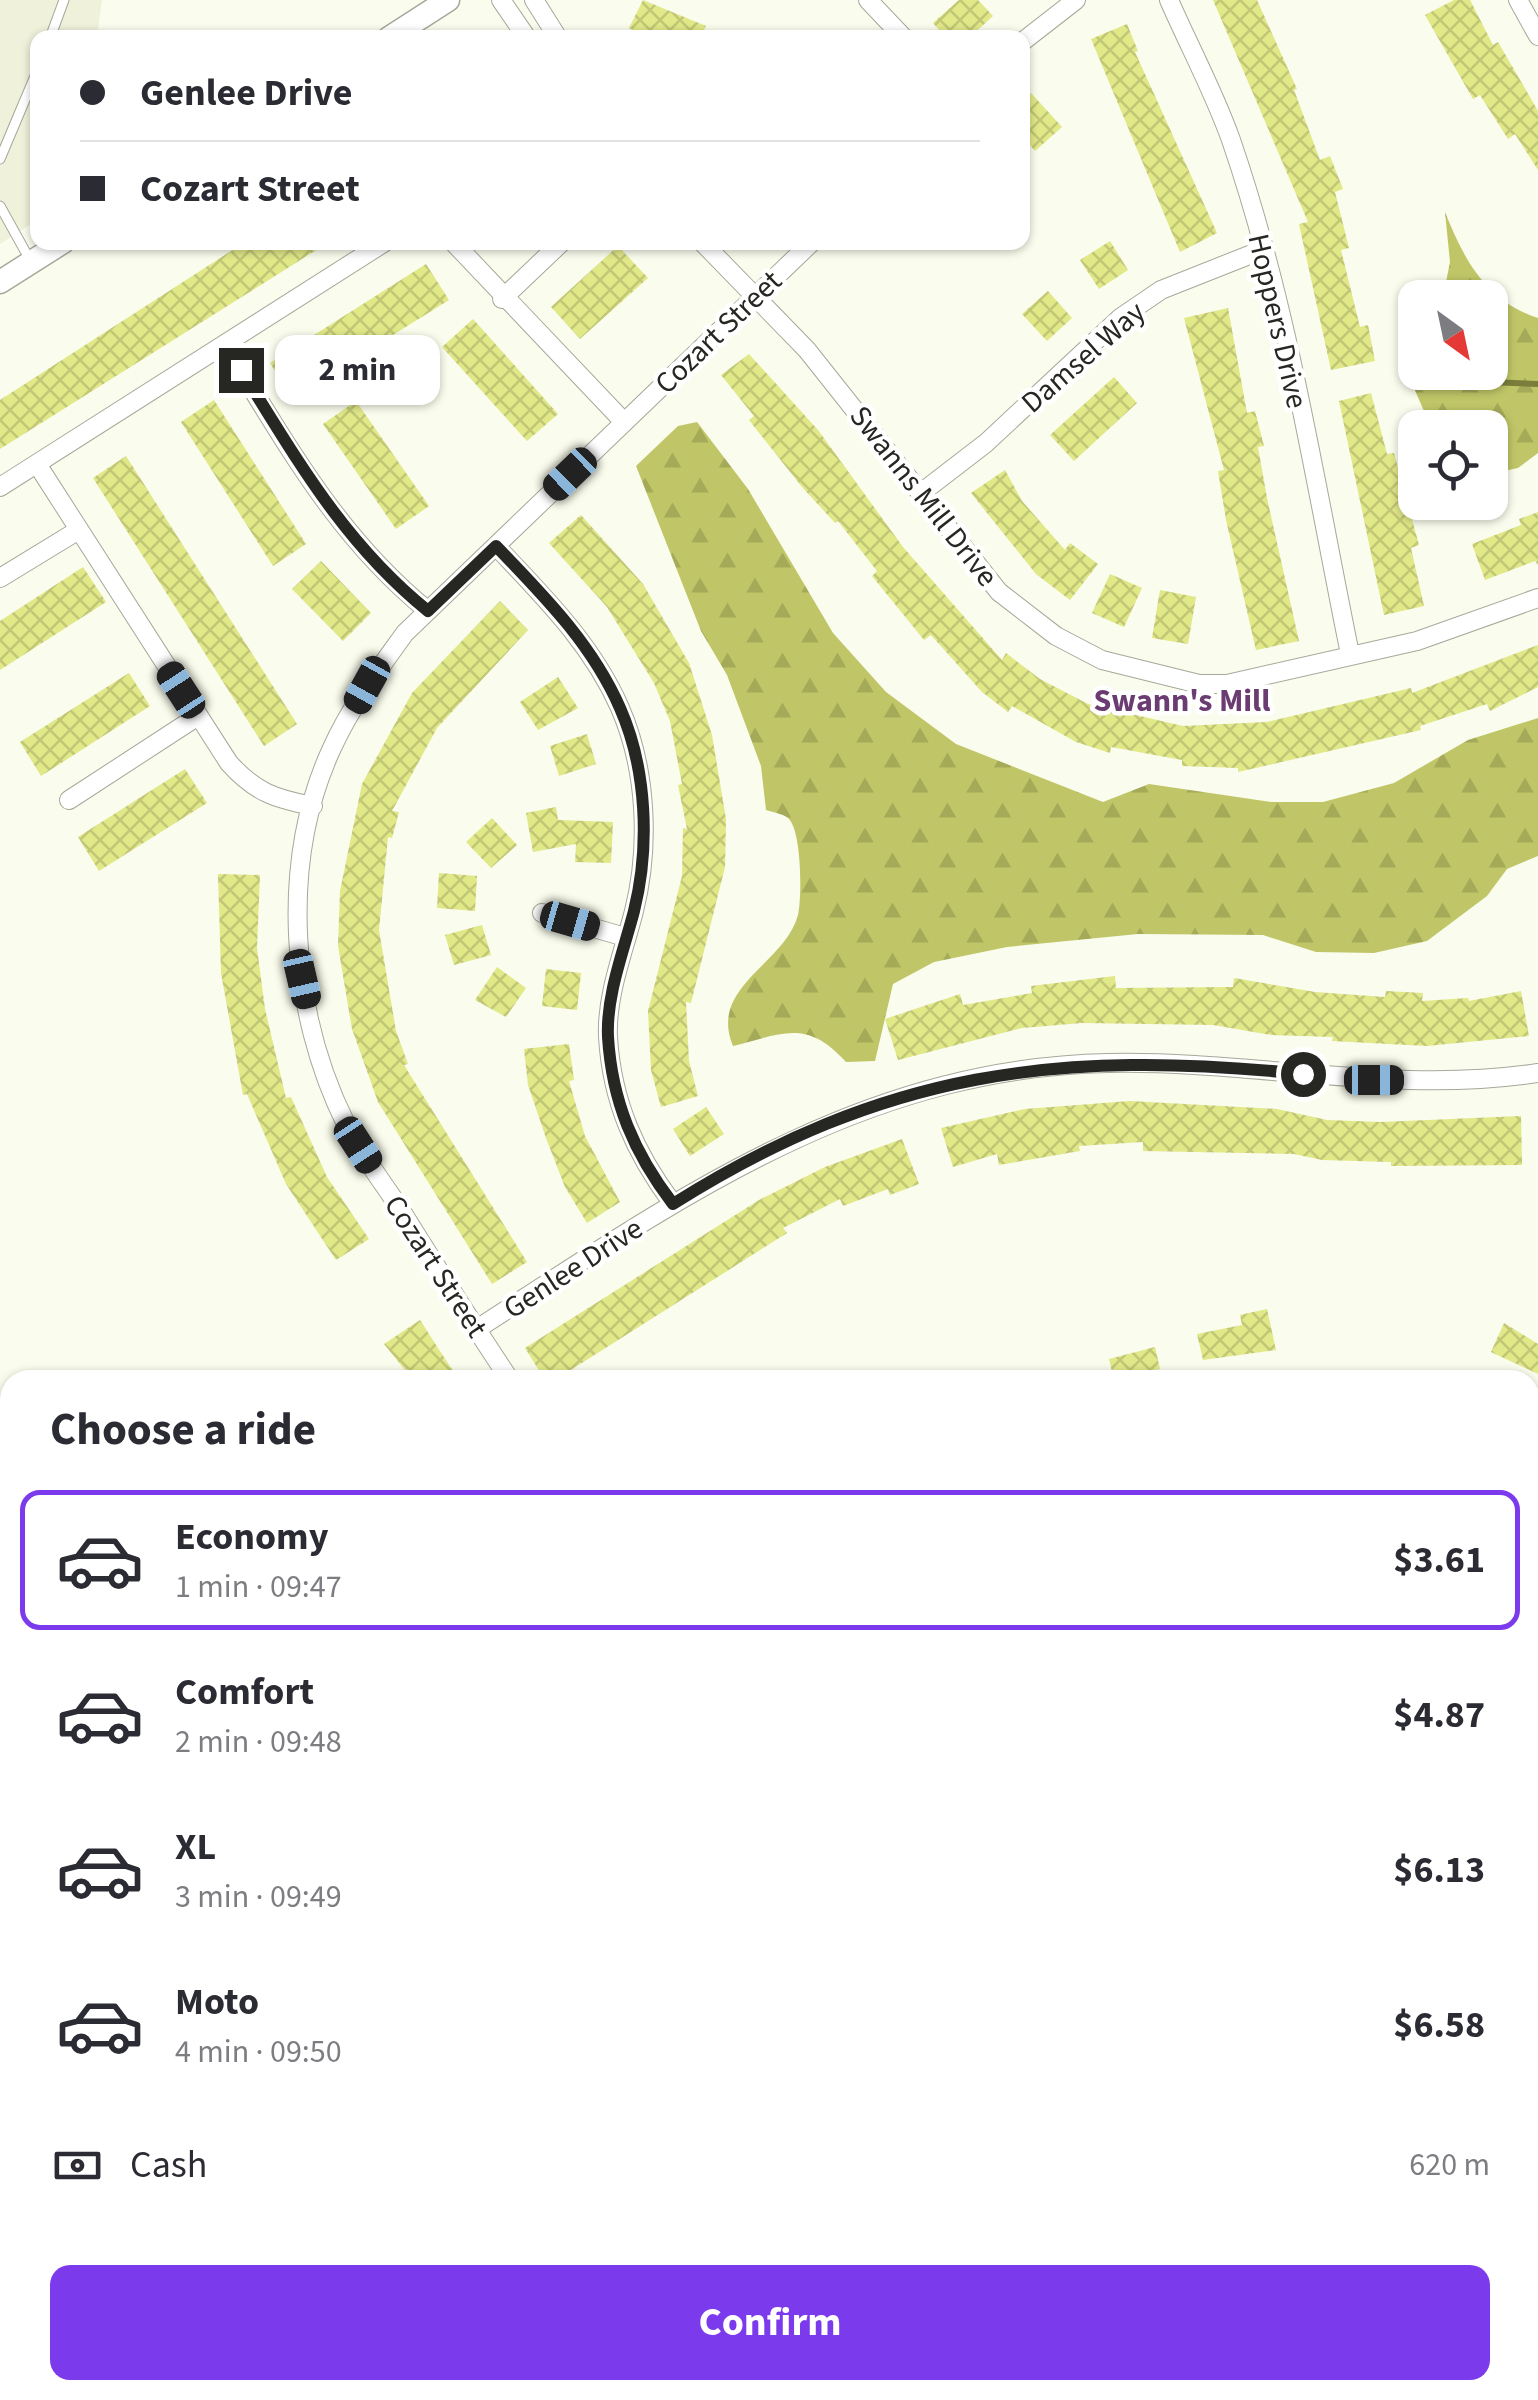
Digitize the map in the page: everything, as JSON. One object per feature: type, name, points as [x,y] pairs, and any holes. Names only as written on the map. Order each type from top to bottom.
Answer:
[{"type":"street","points":[[401,30],[448,0]]},
{"type":"street","points":[[501,0],[522,30]]},
{"type":"street","points":[[534,0],[553,30]]},
{"type":"street","points":[[868,0],[896,30]]},
{"type":"street","points":[[1030,36],[1076,0]]},
{"type":"street","name":"Hoppers Drive","points":[[1169,0],[1229,135],[1262,250],[1350,654]]},
{"type":"street","points":[[1518,0],[1538,36]]},
{"type":"street","points":[[0,282],[50,250]]},
{"type":"street","points":[[0,487],[372,250]]},
{"type":"street","points":[[460,250],[502,299],[624,422]]},
{"type":"street","points":[[502,299],[554,250]]},
{"type":"street","name":"Swanns Mill Drive","points":[[709,250],[808,350],[999,592],[1056,636],[1102,660],[1185,681],[1227,684],[1417,642],[1538,598]]},
{"type":"street","name":"Cozart Street","points":[[504,1370],[346,1124],[322,1064],[302,979],[297,908],[305,833],[331,749],[367,685],[406,632],[804,250]]},
{"type":"street","name":"Damsel Way","points":[[921,493],[986,443],[1120,318],[1161,290],[1262,250]]},
{"type":"street","points":[[225,344],[339,524],[384,575],[428,611]]},
{"type":"street","points":[[37,464],[198,716],[252,789],[271,799],[313,806]]},
{"type":"street","points":[[0,578],[77,531]]},
{"type":"street","points":[[496,546],[582,640],[621,710],[637,767],[644,819],[642,869],[608,1034],[618,1107],[642,1162],[673,1204]]},
{"type":"street","points":[[70,800],[198,716]]},
{"type":"street","points":[[542,913],[625,937]]},
{"type":"street","name":"Genlee Drive","points":[[477,1329],[673,1204],[782,1142],[870,1106],[931,1088],[1023,1070],[1105,1063],[1197,1063],[1374,1080],[1486,1081],[1538,1073]]},
{"type":"lane","points":[[53,30],[64,0]]},
{"type":"lane","points":[[0,159],[30,87]]},
{"type":"lane","points":[[0,206],[31,262]]},
{"type":"shaded area","points":[[0,0],[102,0],[98,30],[30,30],[30,225],[0,244]]},
{"type":"green space","points":[[1445,212],[1482,280],[1446,280],[1450,262]]},
{"type":"green space","points":[[1508,304],[1538,318],[1538,453],[1518,468],[1508,470],[1508,410],[1424,410],[1415,390],[1508,390]]},
{"type":"green space","points":[[697,422],[748,489],[833,633],[886,692],[956,744],[1103,802],[1149,784],[1271,802],[1323,802],[1394,783],[1468,740],[1538,718],[1538,856],[1507,869],[1487,896],[1427,941],[1374,953],[1316,952],[1263,935],[1138,934],[1007,947],[934,962],[893,984],[875,1061],[846,1062],[819,1040],[794,1033],[733,1046],[728,1025],[731,1008],[751,977],[779,948],[798,915],[800,864],[793,825],[788,818],[766,810],[761,766],[727,675],[701,631],[636,466],[678,426]]},
{"type":"building","points":[[643,0],[706,26],[704,30],[629,28]]},
{"type":"building","points":[[959,0],[978,0],[993,16],[978,30],[939,30],[933,23]]},
{"type":"building","points":[[1213,0],[1257,0],[1297,89],[1294,90],[1320,160],[1330,156],[1343,189],[1335,192],[1349,248],[1341,250],[1360,327],[1368,325],[1375,361],[1331,370],[1299,224],[1308,222]]},
{"type":"building","points":[[1454,0],[1470,0],[1493,45],[1498,42],[1538,111],[1538,170],[1515,134],[1508,139],[1480,95],[1473,99],[1425,15]]},
{"type":"building","points":[[1127,24],[1138,51],[1135,52],[1217,233],[1180,252],[1091,39]]},
{"type":"building","points":[[1030,94],[1062,127],[1035,151],[1030,145]]},
{"type":"building","points":[[1110,241],[1128,270],[1099,289],[1080,260]]},
{"type":"building","points":[[233,250],[316,250],[0,449],[0,400]]},
{"type":"building","points":[[614,250],[622,250],[648,278],[580,339],[551,307]]},
{"type":"building","points":[[426,264],[449,300],[292,398],[270,363]]},
{"type":"building","points":[[1048,291],[1072,318],[1047,341],[1022,314]]},
{"type":"building","points":[[1228,308],[1247,413],[1255,411],[1264,446],[1258,447],[1267,498],[1299,641],[1256,650],[1226,520],[1218,471],[1224,470],[1184,318]]},
{"type":"building","points":[[473,319],[558,414],[527,441],[442,347]]},
{"type":"building","points":[[749,354],[818,430],[903,547],[1002,660],[1006,653],[1040,679],[1088,704],[1183,726],[1267,722],[1411,688],[1412,693],[1538,645],[1538,687],[1490,711],[1487,704],[1420,726],[1421,730],[1238,772],[1238,768],[1182,766],[1182,760],[1111,747],[1110,753],[1076,742],[1012,706],[1008,712],[982,692],[931,635],[924,640],[872,576],[877,571],[838,521],[835,523],[802,487],[749,420],[754,416],[721,375]]},
{"type":"building","points":[[1114,377],[1137,403],[1074,461],[1050,435]]},
{"type":"building","points":[[1371,393],[1387,454],[1394,453],[1398,468],[1398,520],[1412,520],[1419,545],[1411,548],[1424,606],[1384,615],[1339,401]]},
{"type":"building","points":[[214,400],[306,544],[273,566],[181,422]]},
{"type":"building","points":[[356,401],[429,506],[396,529],[323,424]]},
{"type":"building","points":[[126,456],[297,724],[264,746],[93,478]]},
{"type":"building","points":[[1005,470],[1022,501],[1065,550],[1070,543],[1098,564],[1070,600],[1036,574],[971,493]]},
{"type":"building","points":[[1538,512],[1538,565],[1535,561],[1485,580],[1472,544],[1521,525],[1519,519]]},
{"type":"building","points":[[581,515],[643,584],[689,663],[712,735],[726,819],[725,867],[691,1003],[686,1002],[689,1061],[698,1096],[661,1107],[651,1070],[648,1011],[682,876],[683,828],[687,829],[678,785],[682,784],[670,721],[654,683],[607,607],[549,543]]},
{"type":"building","points":[[321,561],[371,613],[343,641],[292,589]]},
{"type":"building","points":[[83,567],[106,602],[0,670],[0,621]]},
{"type":"building","points":[[1110,574],[1142,588],[1124,627],[1092,613]]},
{"type":"building","points":[[1160,590],[1196,597],[1188,644],[1152,638]]},
{"type":"building","points":[[500,601],[528,630],[437,728],[392,811],[399,812],[392,838],[388,837],[379,930],[396,1031],[408,1064],[404,1065],[527,1262],[492,1284],[378,1102],[352,1029],[338,946],[340,891],[362,784],[412,693]]},
{"type":"building","points":[[129,673],[150,706],[41,776],[20,742]]},
{"type":"building","points":[[558,677],[578,708],[538,730],[520,702]]},
{"type":"building","points":[[587,734],[596,764],[559,776],[550,746]]},
{"type":"building","points":[[185,769],[207,803],[99,871],[78,837]]},
{"type":"building","points":[[556,807],[558,820],[613,822],[611,863],[575,862],[576,844],[533,852],[526,813]]},
{"type":"building","points":[[492,818],[517,845],[491,868],[466,842]]},
{"type":"building","points":[[439,873],[477,876],[475,911],[437,908]]},
{"type":"building","points":[[218,874],[260,875],[257,948],[265,1009],[286,1098],[291,1097],[327,1177],[369,1239],[336,1260],[286,1184],[247,1094],[243,1095],[221,973]]},
{"type":"building","points":[[482,925],[491,955],[454,965],[445,935]]},
{"type":"building","points":[[497,967],[526,988],[506,1017],[475,1000]]},
{"type":"building","points":[[546,969],[581,973],[577,1010],[542,1006]]},
{"type":"building","points":[[1115,976],[1116,988],[1233,987],[1234,978],[1315,992],[1385,997],[1386,991],[1423,993],[1422,1001],[1469,1001],[1521,991],[1529,1036],[1427,1046],[1332,1041],[1333,1037],[1271,1035],[1213,1025],[1082,1023],[1022,1028],[898,1060],[885,1019],[960,994],[963,1005],[1032,993],[1031,986]]},
{"type":"building","points":[[569,1044],[574,1080],[569,1081],[585,1136],[620,1202],[587,1223],[565,1187],[546,1138],[528,1085],[524,1049]]},
{"type":"building","points":[[1130,1101],[1277,1109],[1327,1120],[1381,1122],[1521,1116],[1522,1165],[1391,1166],[1391,1162],[1322,1160],[1294,1154],[1143,1151],[1143,1142],[1079,1146],[1080,1151],[999,1165],[997,1154],[953,1167],[941,1128],[1025,1109]]},
{"type":"building","points":[[706,1107],[724,1134],[690,1156],[673,1129]]},
{"type":"building","points":[[902,1139],[919,1184],[890,1195],[888,1189],[843,1206],[840,1199],[783,1228],[787,1233],[571,1370],[539,1370],[525,1348],[759,1200],[825,1167]]},
{"type":"building","points":[[1267,1309],[1276,1350],[1203,1360],[1197,1334],[1242,1325],[1240,1315]]},
{"type":"building","points":[[420,1320],[452,1370],[405,1370],[384,1344]]},
{"type":"building","points":[[1504,1323],[1538,1344],[1538,1370],[1529,1370],[1491,1352]]},
{"type":"building","points":[[1155,1347],[1160,1369],[1112,1370],[1109,1359]]},
{"type":"waterway","points":[[1508,383],[1538,384]]},
{"type":"district","name":"Swann's Mill","points":[[1182,700]]},
{"type":"route","points":[[241,370],[339,524],[384,575],[428,611],[496,546],[582,640],[621,710],[637,767],[644,819],[642,869],[634,913],[622,947],[608,1034],[618,1107],[642,1162],[673,1204],[782,1142],[870,1106],[931,1088],[1023,1070],[1105,1063],[1197,1063],[1303,1074]]}]
